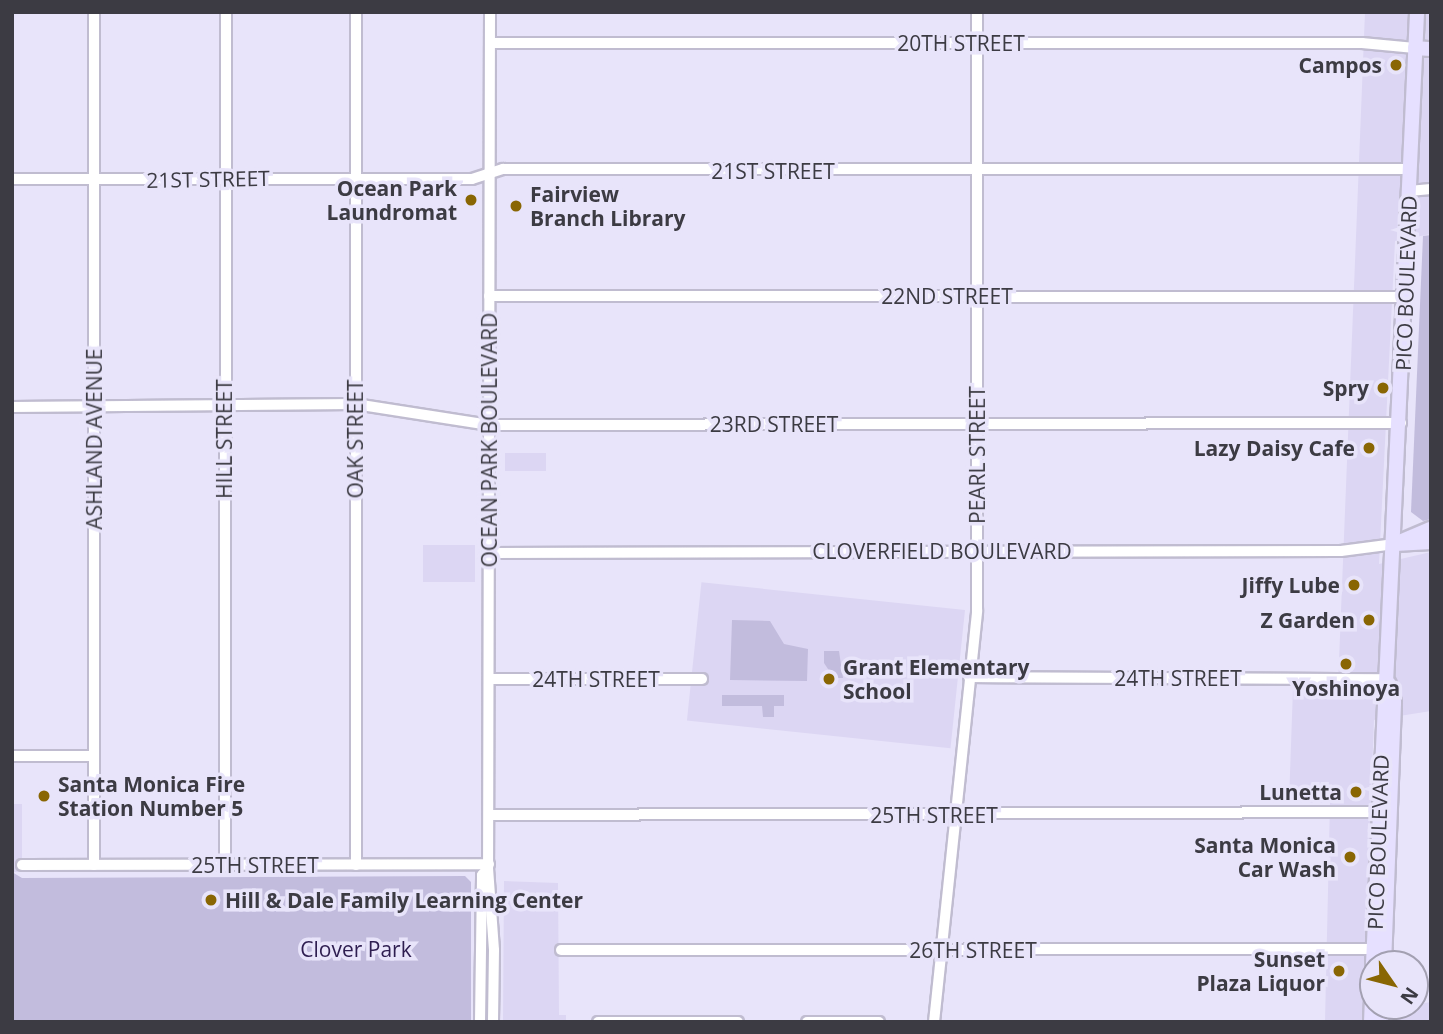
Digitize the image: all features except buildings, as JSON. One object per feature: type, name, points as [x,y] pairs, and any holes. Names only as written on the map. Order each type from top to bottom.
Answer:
[{"type":"main road","name":"PICO BOULEVARD","points":[[1379,950],[1388,679],[1417,12]]},
{"type":"main road","name":"20TH STREET","points":[[1415,48],[1431,49]]},
{"type":"main road","name":"CLOVERFIELD BOULEVARD","points":[[1395,544],[1431,529]]},
{"type":"main road","name":"CLOVERFIELD BOULEVARD","points":[[1395,544],[1431,542]]},
{"type":"street","name":"ASHLAND AVENUE","points":[[94,12],[94,865]]},
{"type":"street","name":"HILL STREET","points":[[225,866],[226,12]]},
{"type":"street","name":"OAK STREET","points":[[356,12],[356,865]]},
{"type":"street","name":"OCEAN PARK BOULEVARD","points":[[490,12],[489,866],[494,950],[493,1022]]},
{"type":"street","name":"PEARL STREET","points":[[934,1022],[977,611],[977,12]]},
{"type":"street","name":"20TH STREET","points":[[490,43],[1362,43],[1415,48]]},
{"type":"street","name":"21ST STREET","points":[[12,179],[472,179],[503,169],[1409,169]]},
{"type":"street","points":[[1409,191],[1431,189]]},
{"type":"street","name":"22ND STREET","points":[[489,296],[1405,297]]},
{"type":"street","name":"23RD STREET","points":[[12,405],[389,405],[438,419],[489,425],[1401,424]]},
{"type":"street","name":"CLOVERFIELD BOULEVARD","points":[[489,553],[1341,551],[1395,544]]},
{"type":"street","name":"24TH STREET","points":[[969,677],[1388,679]]},
{"type":"street","name":"24TH STREET","points":[[490,679],[702,679]]},
{"type":"street","points":[[12,756],[94,756]]},
{"type":"street","name":"25TH STREET","points":[[489,814],[954,814],[1385,809]]},
{"type":"street","name":"25TH STREET","points":[[22,865],[489,866]]},
{"type":"street","name":"OCEAN PARK BOULEVARD","points":[[480,1022],[482,875],[489,866]]},
{"type":"street","name":"26TH STREET","points":[[561,950],[941,950],[1359,957]]},
{"type":"street","points":[[598,1022],[738,1022]]},
{"type":"street","points":[[807,1022],[879,1022]]},
{"type":"shaded area","points":[[1365,12],[1431,12],[1431,234],[1395,241],[1379,564],[1431,552],[1431,711],[1374,720],[1366,950],[1359,950],[1359,1020],[1363,1022],[1325,1022],[1330,803],[1289,802],[1293,688],[1338,686]]},
{"type":"shaded area","points":[[505,453],[546,453],[546,471],[505,471]]},
{"type":"shaded area","points":[[423,545],[475,545],[475,582],[423,582]]},
{"type":"shaded area","name":"Grant Elementary School","points":[[701,582],[965,610],[950,748],[687,721]]},
{"type":"shaded area","points":[[12,804],[22,804],[22,872],[12,872]]},
{"type":"shaded area","points":[[504,881],[558,883],[559,1015],[566,1015],[566,1022],[503,1022]]},
{"type":"shaded area","points":[[1429,1002],[1431,1022],[1391,1022],[1429,1020]]},
{"type":"green space","points":[[1431,235],[1431,519],[1423,521],[1411,512],[1423,236]]},
{"type":"green space","points":[[732,620],[770,621],[784,644],[808,649],[807,681],[730,680]]},
{"type":"green space","points":[[824,651],[839,651],[843,678],[834,678],[824,663]]},
{"type":"green space","points":[[722,695],[784,695],[784,706],[774,706],[774,717],[763,717],[762,706],[722,706]]},
{"type":"green space","name":"Clover Park","points":[[12,872],[22,878],[465,876],[471,882],[471,1022],[12,1022]]},
{"type":"place","name":"Campos","points":[[1396,65]]},
{"type":"place","name":"Ocean Park Laundromat","points":[[471,200]]},
{"type":"place","name":"Fairview Branch Library","points":[[516,206]]},
{"type":"place","name":"Spry","points":[[1383,388]]},
{"type":"place","name":"Lazy Daisy Cafe","points":[[1369,448]]},
{"type":"place","name":"Jiffy Lube","points":[[1354,585]]},
{"type":"place","name":"Z Garden","points":[[1369,620]]},
{"type":"place","name":"Yoshinoya","points":[[1346,664]]},
{"type":"place","name":"Grant Elementary School","points":[[829,679]]},
{"type":"place","name":"Lunetta","points":[[1356,792]]},
{"type":"place","name":"Santa Monica Fire Station Number 5","points":[[44,796]]},
{"type":"place","name":"Santa Monica Car Wash","points":[[1350,857]]},
{"type":"place","name":"Hill & Dale Family Learning Center","points":[[211,900]]},
{"type":"place","name":"Sunset Plaza Liquor","points":[[1339,971]]}]
